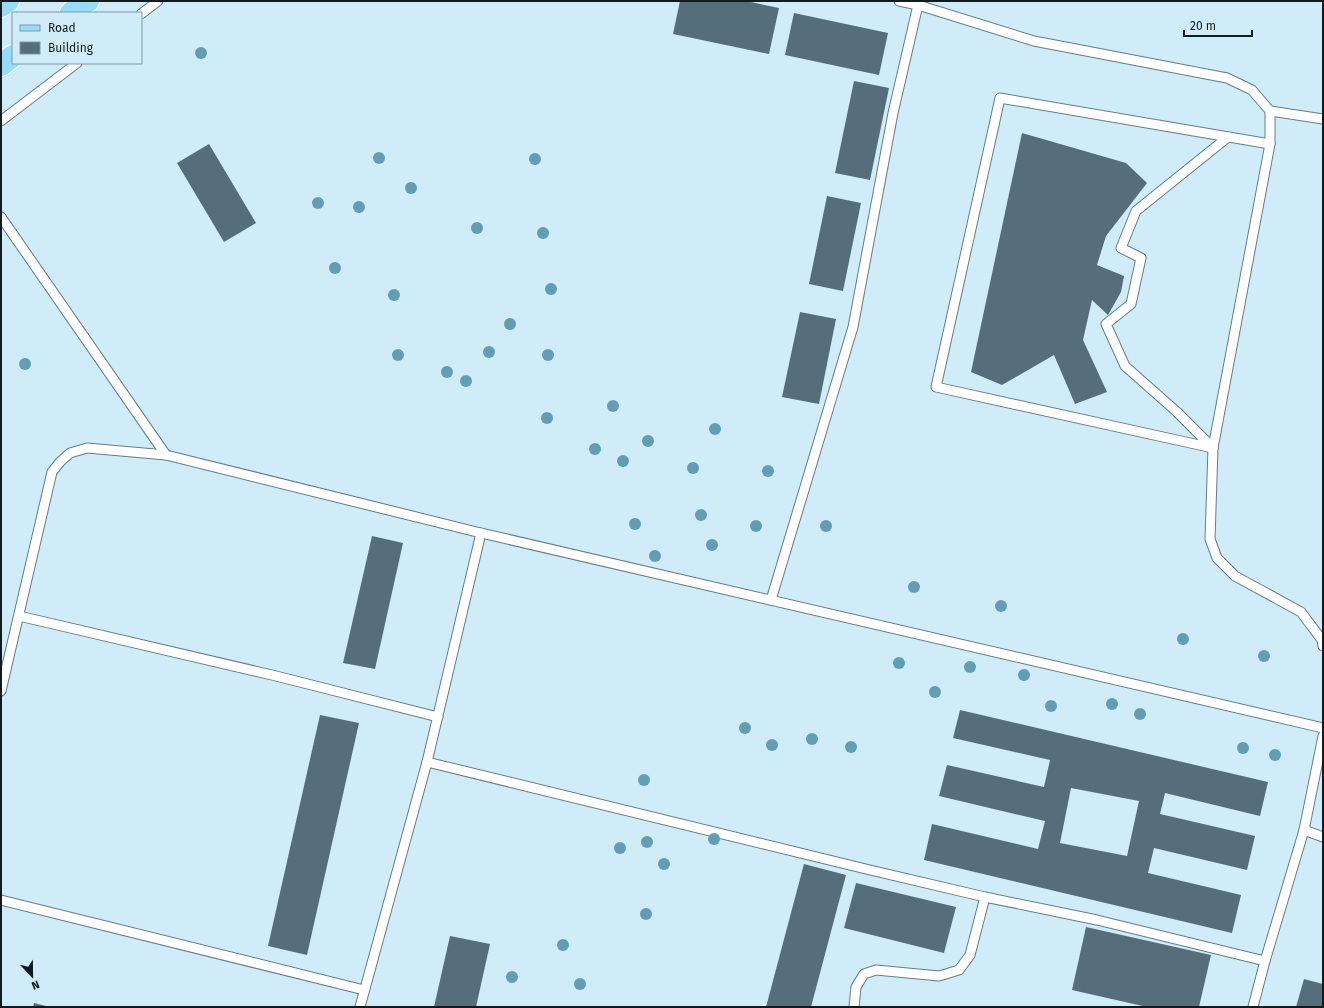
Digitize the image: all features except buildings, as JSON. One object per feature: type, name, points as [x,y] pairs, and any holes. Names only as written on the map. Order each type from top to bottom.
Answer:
[{"type":"main road","points":[[1,6],[8,1]]},
{"type":"main road","points":[[72,12],[88,1]]},
{"type":"main road","points":[[1,65],[12,57]]},
{"type":"lane","points":[[142,13],[158,1]]},
{"type":"lane","points":[[899,1],[918,5],[1034,41],[1227,78],[1252,90],[1270,111],[1270,144],[1213,448],[1210,539],[1217,558],[1235,576],[1301,612],[1322,643]]},
{"type":"lane","points":[[771,600],[853,327],[893,113],[918,5]]},
{"type":"lane","points":[[1,121],[76,64]]},
{"type":"lane","points":[[1213,448],[936,387],[1000,98],[1270,144]]},
{"type":"lane","points":[[1270,111],[1323,119]]},
{"type":"lane","points":[[1213,448],[1177,412],[1125,366],[1106,324],[1131,304],[1141,258],[1121,248],[1136,211],[1228,137]]},
{"type":"lane","points":[[1,217],[166,455]]},
{"type":"lane","points":[[1,691],[52,472],[70,453],[87,448],[166,455],[481,533],[1323,728]]},
{"type":"lane","points":[[360,1007],[427,762],[481,533]]},
{"type":"lane","points":[[18,616],[272,674],[438,717]]},
{"type":"lane","points":[[1253,1007],[1265,961],[1304,830],[1323,736]]},
{"type":"lane","points":[[427,762],[985,897],[1097,920],[1265,961]]},
{"type":"lane","points":[[1304,830],[1323,837]]},
{"type":"lane","points":[[854,1007],[856,987],[864,974],[876,970],[939,976],[959,970],[970,955],[985,897]]},
{"type":"lane","points":[[1,900],[364,990]]}]
